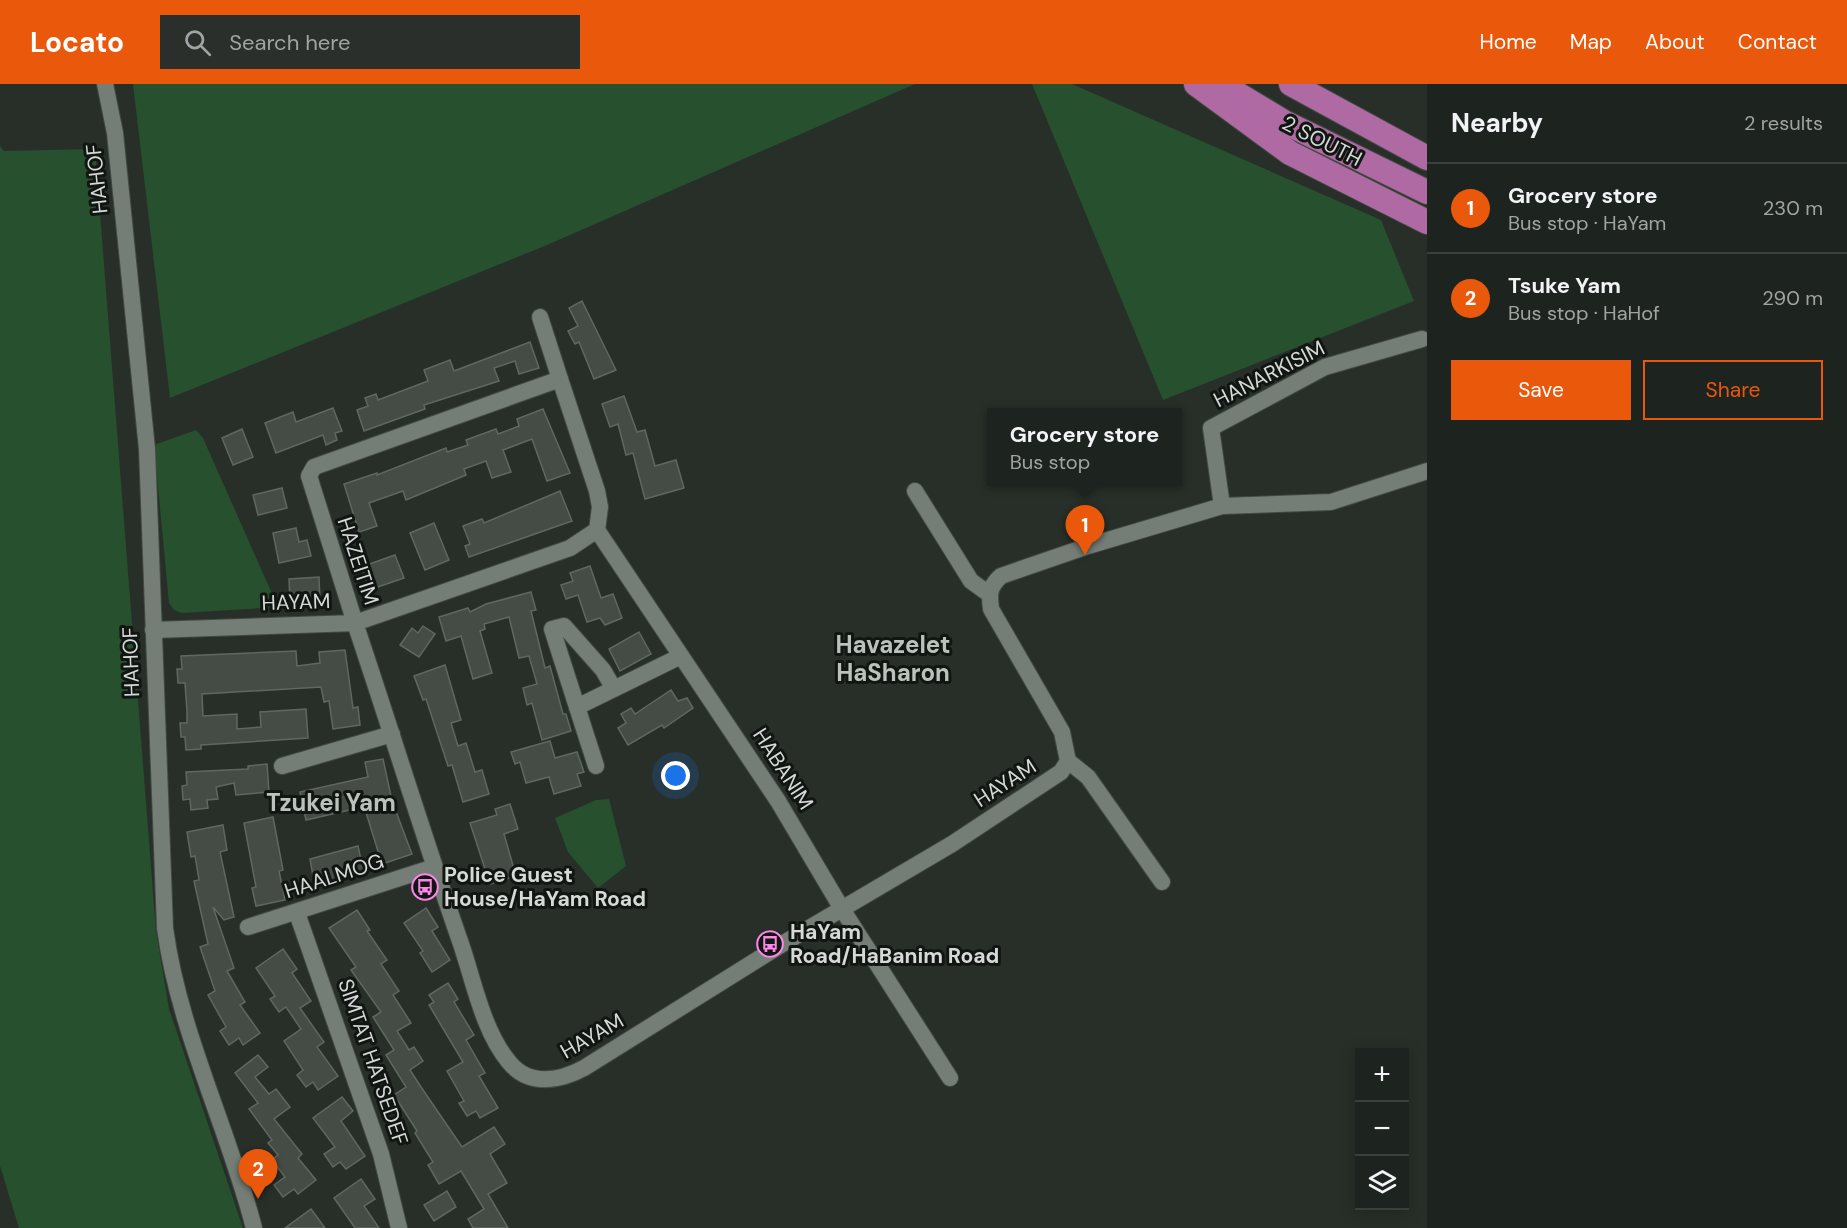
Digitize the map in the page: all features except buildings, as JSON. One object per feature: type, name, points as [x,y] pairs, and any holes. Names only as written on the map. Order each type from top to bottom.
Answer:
[{"type":"highway","points":[[1196,84],[1290,153],[1427,222]]},
{"type":"highway","name":"2 SOUTH","points":[[1221,84],[1284,122],[1427,192]]},
{"type":"highway","points":[[1291,84],[1427,158]]},
{"type":"street","name":"HAHOF","points":[[105,84],[115,133],[147,448],[162,906],[168,947],[182,1006],[235,1159],[254,1228]]},
{"type":"street","points":[[540,317],[597,491],[600,507],[597,530]]},
{"type":"street","name":"HANARKISIM","points":[[1222,506],[1211,428],[1325,367],[1422,339]]},
{"type":"street","name":"HAZEITIM","points":[[560,379],[314,468],[309,476],[309,483],[355,623],[570,548],[597,530]]},
{"type":"street","points":[[915,491],[971,581],[989,594],[993,583],[1012,570],[1222,506],[1331,502],[1427,471]]},
{"type":"street","name":"HABANIM","points":[[597,530],[778,801],[842,909],[950,1078]]},
{"type":"street","name":"HAYAM","points":[[153,630],[355,623],[434,867],[492,1035],[509,1064],[536,1078],[549,1080],[566,1077],[584,1068],[952,844],[1049,782],[1068,761],[1062,732],[997,621],[989,594]]},
{"type":"street","points":[[596,766],[552,629],[564,626],[603,670],[614,689]]},
{"type":"street","points":[[577,707],[681,656]]},
{"type":"street","points":[[282,766],[392,734]]},
{"type":"street","points":[[1068,761],[1088,777],[1162,882]]},
{"type":"street","name":"HAALMOG","points":[[248,927],[434,867]]},
{"type":"street","name":"SIMTAT HATSEDEF","points":[[297,913],[381,1154],[399,1228]]},
{"type":"green space","points":[[133,84],[915,84],[547,245],[170,398]]},
{"type":"green space","points":[[1032,84],[1072,84],[1381,220],[1414,301],[1163,400]]},
{"type":"green space","points":[[0,146],[4,151],[95,149],[156,931],[169,1009],[243,1228],[19,1228],[0,1166]]},
{"type":"green space","points":[[196,430],[203,438],[278,607],[182,613],[174,610],[169,603],[154,445]]},
{"type":"green space","points":[[609,799],[626,866],[598,888],[568,852],[555,818],[596,800]]},
{"type":"place","name":"Grocery store","points":[[1085,555]]},
{"type":"place","name":"Police Guest House/HaYam Road","points":[[425,887]]},
{"type":"place","name":"HaYam Road/HaBanim Road","points":[[770,944]]},
{"type":"place","name":"Tsuke Yam","points":[[258,1199]]},
{"type":"district","name":"Havazelet HaSharon","points":[[893,658]]},
{"type":"district","name":"Tzukei Yam","points":[[331,802]]}]
